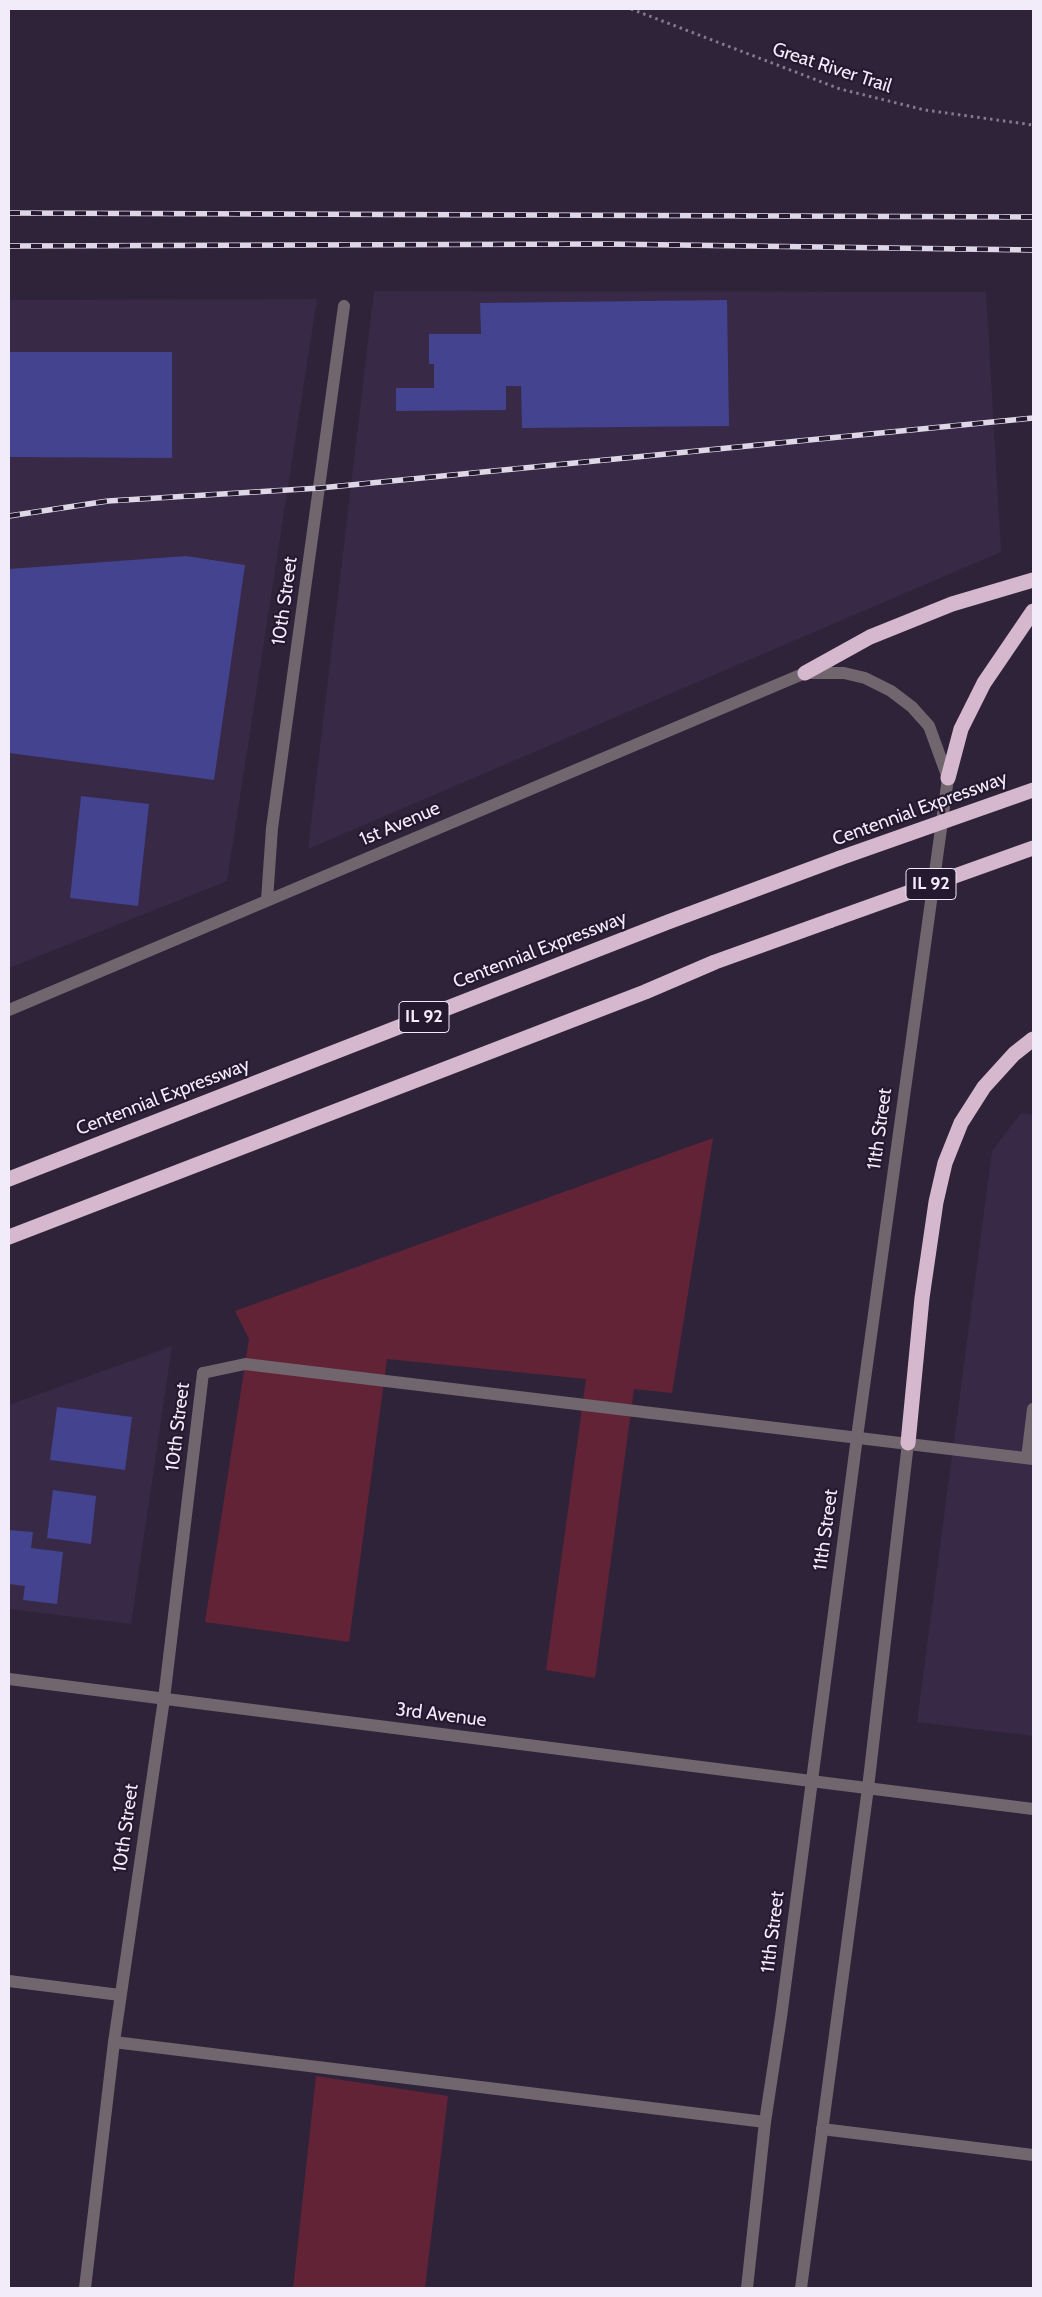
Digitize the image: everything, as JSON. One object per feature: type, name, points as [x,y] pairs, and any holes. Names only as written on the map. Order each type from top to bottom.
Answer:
[{"type":"highway","points":[[805,672],[870,637],[952,604],[1033,580]]},
{"type":"highway","points":[[948,778],[961,729],[984,683],[1033,611]]},
{"type":"highway","name":"Centennial Expressway","points":[[9,1179],[650,929],[840,858],[1033,790]]},
{"type":"highway","name":"IL 92","points":[[9,1237],[644,992],[715,962],[1033,848]]},
{"type":"highway","points":[[908,1442],[923,1288],[936,1202],[945,1163],[961,1123],[984,1088],[1014,1054],[1033,1038]]},
{"type":"street","name":"10th Street","points":[[267,900],[272,828],[344,306]]},
{"type":"street","name":"1st Avenue","points":[[9,1010],[805,672]]},
{"type":"street","points":[[805,672],[844,673],[865,678],[891,691],[912,707],[929,726],[948,778]]},
{"type":"street","name":"11th Street","points":[[747,2288],[765,2122],[781,2017],[857,1437],[948,778]]},
{"type":"street","name":"10th Street","points":[[85,2288],[120,1995],[164,1699],[204,1373],[245,1364],[364,1380],[857,1437]]},
{"type":"street","points":[[857,1437],[1030,1458],[1033,1409]]},
{"type":"street","points":[[801,2288],[868,1788],[908,1442]]},
{"type":"street","name":"3rd Avenue","points":[[9,1679],[1033,1809]]},
{"type":"street","points":[[9,1981],[120,1995]]},
{"type":"street","points":[[114,2042],[765,2122]]},
{"type":"street","points":[[822,2129],[1033,2155]]},
{"type":"path","name":"Great River Trail","points":[[631,9],[840,89],[925,110],[1033,125]]},
{"type":"shaded area","points":[[374,291],[986,292],[1001,552],[308,849]]},
{"type":"shaded area","points":[[317,299],[227,881],[9,968],[9,300]]},
{"type":"shaded area","points":[[1021,1113],[1033,1115],[1033,1736],[917,1722],[992,1151]]},
{"type":"shaded area","points":[[713,1138],[672,1393],[634,1389],[595,1678],[546,1670],[586,1379],[387,1359],[349,1642],[205,1622],[249,1339],[235,1311]]},
{"type":"shaded area","points":[[172,1346],[131,1624],[9,1609],[9,1405]]},
{"type":"shaded area","points":[[316,2076],[448,2096],[425,2288],[293,2288]]},
{"type":"building","points":[[727,300],[729,426],[522,428],[521,386],[506,386],[506,410],[396,411],[396,388],[434,388],[434,364],[429,364],[429,334],[481,334],[480,303]]},
{"type":"building","points":[[9,352],[172,352],[172,458],[9,457]]},
{"type":"building","points":[[186,556],[245,565],[214,780],[9,753],[9,569]]},
{"type":"building","points":[[81,796],[149,804],[138,906],[70,898]]},
{"type":"building","points":[[57,1407],[132,1417],[125,1470],[50,1460]]},
{"type":"building","points":[[53,1490],[96,1496],[91,1544],[47,1538]]},
{"type":"building","points":[[9,1530],[33,1532],[31,1548],[63,1552],[57,1604],[23,1600],[25,1586],[9,1584]]},
{"type":"railway","points":[[9,213],[1033,217]]},
{"type":"railway","points":[[9,246],[606,244],[1033,250]]},
{"type":"railway","points":[[9,516],[108,501],[320,488],[1033,418]]}]
